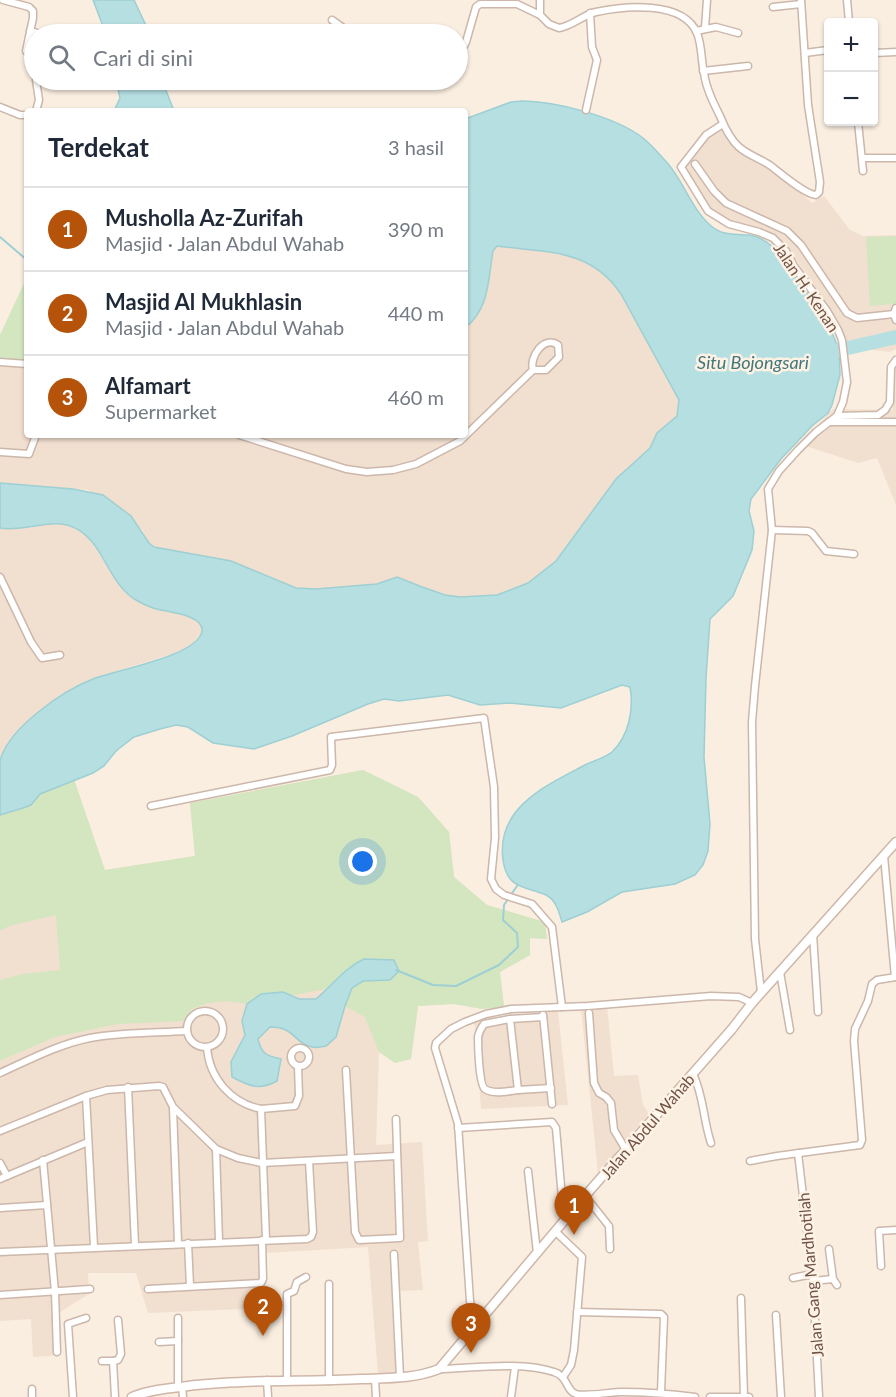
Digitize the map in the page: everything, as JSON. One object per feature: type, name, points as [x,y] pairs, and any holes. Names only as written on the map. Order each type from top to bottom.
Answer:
[{"type":"street","points":[[3,0],[25,3],[34,13],[32,24]]},
{"type":"street","points":[[540,0],[540,15]]},
{"type":"street","points":[[705,28],[706,0]]},
{"type":"street","points":[[847,0],[849,18]]},
{"type":"street","points":[[468,35],[476,7],[480,4],[517,4],[540,15],[549,24],[559,28],[590,14],[633,8],[661,8],[682,17],[696,31],[709,91],[723,124],[739,147],[765,162],[808,194],[819,194],[820,182],[808,105],[801,2],[773,7]]},
{"type":"street","points":[[586,110],[597,60],[592,47],[590,14]]},
{"type":"street","points":[[332,20],[338,24]]},
{"type":"street","points":[[696,31],[716,27],[738,33]]},
{"type":"street","points":[[806,53],[824,51]]},
{"type":"street","points":[[878,53],[896,52]]},
{"type":"street","points":[[703,71],[748,66]]},
{"type":"street","points":[[37,108],[39,100],[38,90]]},
{"type":"street","points":[[0,108],[24,115]]},
{"type":"street","name":"Jalan H. Kenan","points":[[723,124],[706,135],[681,167],[708,211],[713,215],[729,224],[773,238],[786,250],[794,266],[827,311],[842,340],[846,365],[847,382],[843,402],[837,416]]},
{"type":"street","points":[[858,126],[863,171]]},
{"type":"street","points":[[862,158],[896,158]]},
{"type":"street","points":[[695,164],[714,191],[726,203],[787,231],[801,245],[847,313],[856,318],[895,314]]},
{"type":"street","points":[[468,433],[533,370],[546,370],[559,357],[558,345],[554,342],[546,343],[532,356],[533,370]]},
{"type":"street","points":[[761,992],[755,939],[753,711],[772,530],[768,489],[779,471],[798,450],[837,416],[878,415],[885,410],[890,402],[891,367],[896,360]]},
{"type":"street","points":[[0,363],[24,364]]},
{"type":"street","points":[[829,422],[896,422]]},
{"type":"street","points":[[0,452],[29,454],[35,438]]},
{"type":"street","points":[[248,438],[346,469],[367,472],[393,470],[416,464],[439,454],[463,438]]},
{"type":"street","points":[[772,530],[808,531],[826,551],[854,554]]},
{"type":"street","points":[[0,577],[31,642],[42,658],[60,655]]},
{"type":"street","points":[[151,806],[330,770],[332,765],[331,737],[484,718],[494,787],[495,838],[491,879],[496,889],[504,895],[532,904],[552,927],[562,1007]]},
{"type":"street","name":"Jalan Abdul Wahab","points":[[439,1369],[761,992],[896,842]]},
{"type":"street","points":[[750,1161],[860,1145],[862,1140],[855,1029],[868,1001],[872,984],[877,980],[895,977],[884,856]]},
{"type":"street","points":[[813,933],[818,1012]]},
{"type":"street","points":[[780,972],[790,1030]]},
{"type":"street","points":[[472,1330],[458,1128],[435,1048],[436,1043],[451,1029],[465,1022],[486,1014],[511,1009],[613,1005],[711,996],[739,997],[752,1003]]},
{"type":"street","points":[[543,1008],[552,1104]]},
{"type":"street","points":[[205,1010],[213,1012],[223,1024],[220,1039],[207,1047],[194,1043],[187,1031],[187,1023],[191,1016],[205,1010]]},
{"type":"street","points":[[588,1013],[594,1083],[600,1093],[609,1100],[614,1130],[626,1150]]},
{"type":"street","points":[[543,1017],[510,1019],[484,1024],[478,1036],[480,1074],[482,1086],[488,1090],[500,1092],[551,1088]]},
{"type":"street","points":[[510,1019],[518,1090]]},
{"type":"street","points":[[0,1073],[52,1050],[90,1038],[187,1031]]},
{"type":"street","points":[[207,1047],[215,1076],[229,1094],[249,1106],[261,1109],[295,1106],[299,1096],[298,1066]]},
{"type":"street","points":[[346,1070],[357,1239],[359,1240],[397,1239],[400,1235],[396,1119]]},
{"type":"street","points":[[693,1074],[701,1093],[705,1125],[711,1143]]},
{"type":"street","points":[[0,1131],[86,1096],[129,1087],[163,1087],[173,1107],[216,1149],[238,1158],[262,1163],[397,1156]]},
{"type":"street","points":[[129,1087],[135,1245]]},
{"type":"street","points":[[86,1096],[94,1247]]},
{"type":"street","points":[[173,1107],[178,1243]]},
{"type":"street","points":[[148,1289],[261,1283],[264,1239],[261,1109]]},
{"type":"street","points":[[458,1128],[552,1122],[556,1128],[564,1221]]},
{"type":"street","points":[[0,1162],[3,1177],[88,1142]]},
{"type":"street","points":[[216,1149],[219,1241]]},
{"type":"street","name":"Jalan Gang Mardhotilah","points":[[798,1153],[813,1278],[819,1397]]},
{"type":"street","points":[[42,1160],[51,1249],[57,1352]]},
{"type":"street","points":[[0,1252],[264,1239],[307,1239],[313,1232],[309,1161]]},
{"type":"street","points":[[528,1172],[537,1254]]},
{"type":"street","points":[[585,1196],[609,1226],[610,1249]]},
{"type":"street","points":[[0,1208],[47,1205]]},
{"type":"street","points":[[881,1266],[879,1231],[896,1230]]},
{"type":"street","points":[[556,1232],[582,1257],[574,1350],[571,1365],[563,1377]]},
{"type":"street","points":[[188,1243],[190,1286]]},
{"type":"street","points":[[793,1278],[813,1278],[835,1282],[829,1249]]},
{"type":"street","points":[[394,1254],[400,1377]]},
{"type":"street","points":[[287,1380],[286,1295],[296,1289],[297,1282],[306,1277]]},
{"type":"street","points":[[329,1284],[329,1381]]},
{"type":"street","points":[[0,1295],[90,1289]]},
{"type":"street","points":[[741,1298],[744,1397]]},
{"type":"street","points":[[577,1312],[661,1314],[664,1317],[661,1392]]},
{"type":"street","points":[[776,1315],[781,1397]]},
{"type":"street","points":[[178,1317],[180,1387],[183,1397]]},
{"type":"street","points":[[73,1397],[68,1324],[86,1318]]},
{"type":"street","points":[[102,1361],[118,1360],[121,1354],[118,1320]]},
{"type":"street","points":[[159,1342],[178,1341]]},
{"type":"street","points":[[113,1361],[115,1397]]},
{"type":"street","points":[[511,1397],[515,1367]]},
{"type":"street","points":[[136,1396],[180,1387],[235,1381],[329,1381],[400,1377],[439,1369],[515,1367],[552,1371],[563,1377],[572,1392],[579,1395],[661,1392],[695,1397]]},
{"type":"street","points":[[375,1378],[376,1397]]},
{"type":"street","points":[[267,1380],[268,1397]]},
{"type":"street","points":[[710,1397],[749,1397]]},
{"type":"shaded area","points":[[721,130],[783,177],[812,203],[824,196],[850,230],[863,236],[896,235],[896,349],[890,352],[841,346],[831,310],[784,242],[763,230],[725,222],[698,204],[681,167],[710,133]]},
{"type":"shaded area","points":[[497,246],[537,250],[581,259],[611,279],[679,400],[677,416],[657,433],[650,448],[616,479],[556,561],[528,583],[497,595],[461,597],[422,588],[397,577],[377,584],[316,589],[296,588],[231,561],[154,547],[142,530],[88,490],[0,483],[0,360],[24,363],[24,438],[468,438],[468,326],[493,251]]},
{"type":"shaded area","points":[[896,359],[896,505],[877,458],[858,463],[800,444],[833,409],[893,410],[893,360]]},
{"type":"shaded area","points":[[49,524],[67,525],[79,530],[90,540],[125,593],[174,613],[191,617],[203,627],[202,633],[189,647],[94,678],[69,690],[26,722],[0,761],[0,528],[30,528]]},
{"type":"shaded area","points":[[363,770],[418,797],[449,832],[454,877],[487,905],[545,922],[547,939],[530,938],[530,955],[500,972],[504,1007],[482,1009],[454,1004],[418,1006],[411,1059],[395,1063],[379,1052],[376,1145],[422,1142],[428,1241],[418,1242],[423,1290],[397,1291],[402,1372],[378,1374],[368,1247],[266,1253],[265,1308],[148,1313],[136,1273],[88,1273],[89,1294],[60,1312],[61,1355],[33,1357],[31,1319],[0,1321],[0,815],[31,805],[40,794],[105,870],[195,856],[190,803]]},
{"type":"shaded area","points":[[607,1006],[614,1076],[638,1075],[643,1105],[649,1114],[598,1173],[581,1008]]},
{"type":"shaded area","points":[[558,1011],[568,1105],[481,1109],[474,1019]]},
{"type":"green space","points":[[896,236],[896,304],[870,306],[866,237]]},
{"type":"green space","points":[[24,283],[24,363],[0,360],[0,335]]},
{"type":"green space","points":[[363,770],[418,797],[449,832],[454,877],[487,905],[545,922],[547,939],[530,938],[530,955],[500,972],[504,1007],[482,1009],[454,1004],[418,1006],[411,1059],[395,1063],[379,1052],[365,1017],[345,1006],[330,988],[247,1004],[226,1001],[208,1003],[192,1009],[183,1021],[118,1024],[55,1037],[0,1061],[0,980],[23,974],[60,970],[56,915],[9,926],[0,931],[0,815],[31,805],[40,794],[74,779],[105,870],[195,856],[190,803]]},
{"type":"water","points":[[93,0],[134,0],[145,24],[102,24]]},
{"type":"water","points":[[118,90],[166,90],[173,108],[115,108],[120,98]]},
{"type":"water","name":"Situ Bojongsari","points":[[511,102],[536,102],[568,107],[617,123],[643,138],[669,165],[698,211],[710,225],[724,233],[756,236],[773,247],[823,315],[839,350],[840,375],[832,405],[828,413],[812,426],[781,459],[751,499],[749,511],[754,531],[752,550],[733,596],[710,619],[704,757],[710,824],[708,851],[703,865],[695,875],[675,884],[622,892],[587,912],[562,922],[557,907],[549,897],[513,882],[505,870],[503,842],[507,826],[515,813],[539,791],[602,758],[618,746],[631,713],[630,687],[622,685],[561,708],[510,703],[480,705],[448,695],[399,701],[384,699],[254,749],[213,743],[188,727],[176,725],[134,737],[116,751],[104,766],[93,773],[40,794],[31,805],[0,815],[0,761],[5,748],[25,723],[53,701],[81,684],[172,655],[197,640],[202,631],[201,625],[190,617],[151,607],[126,592],[97,548],[79,530],[59,524],[17,529],[0,528],[0,483],[73,489],[103,495],[131,516],[154,547],[231,561],[296,588],[316,589],[377,584],[397,577],[445,595],[460,597],[497,595],[528,583],[556,561],[616,479],[650,448],[657,433],[677,416],[679,400],[621,294],[609,279],[596,268],[581,260],[550,252],[497,246],[493,251],[484,302],[468,325],[468,118]]},
{"type":"water","points":[[364,959],[394,960],[399,971],[390,980],[363,981],[352,988],[336,1037],[326,1046],[306,1045],[290,1032],[270,1027],[258,1039],[265,1054],[281,1059],[277,1081],[259,1087],[232,1077],[231,1062],[245,1035],[242,1021],[247,1004],[261,994],[283,992],[299,999],[316,999],[344,972]]},
{"type":"waterway","points":[[0,237],[24,257]]},
{"type":"waterway","points":[[839,350],[896,337]]},
{"type":"waterway","points":[[396,970],[433,985],[456,986],[499,965],[518,947],[517,933],[503,920],[504,905],[517,886]]},
{"type":"place","name":"Musholla Az-Zurifah","points":[[574,1235]]},
{"type":"place","name":"Masjid Al Mukhlasin","points":[[263,1336]]},
{"type":"place","name":"Alfamart","points":[[471,1353]]}]
